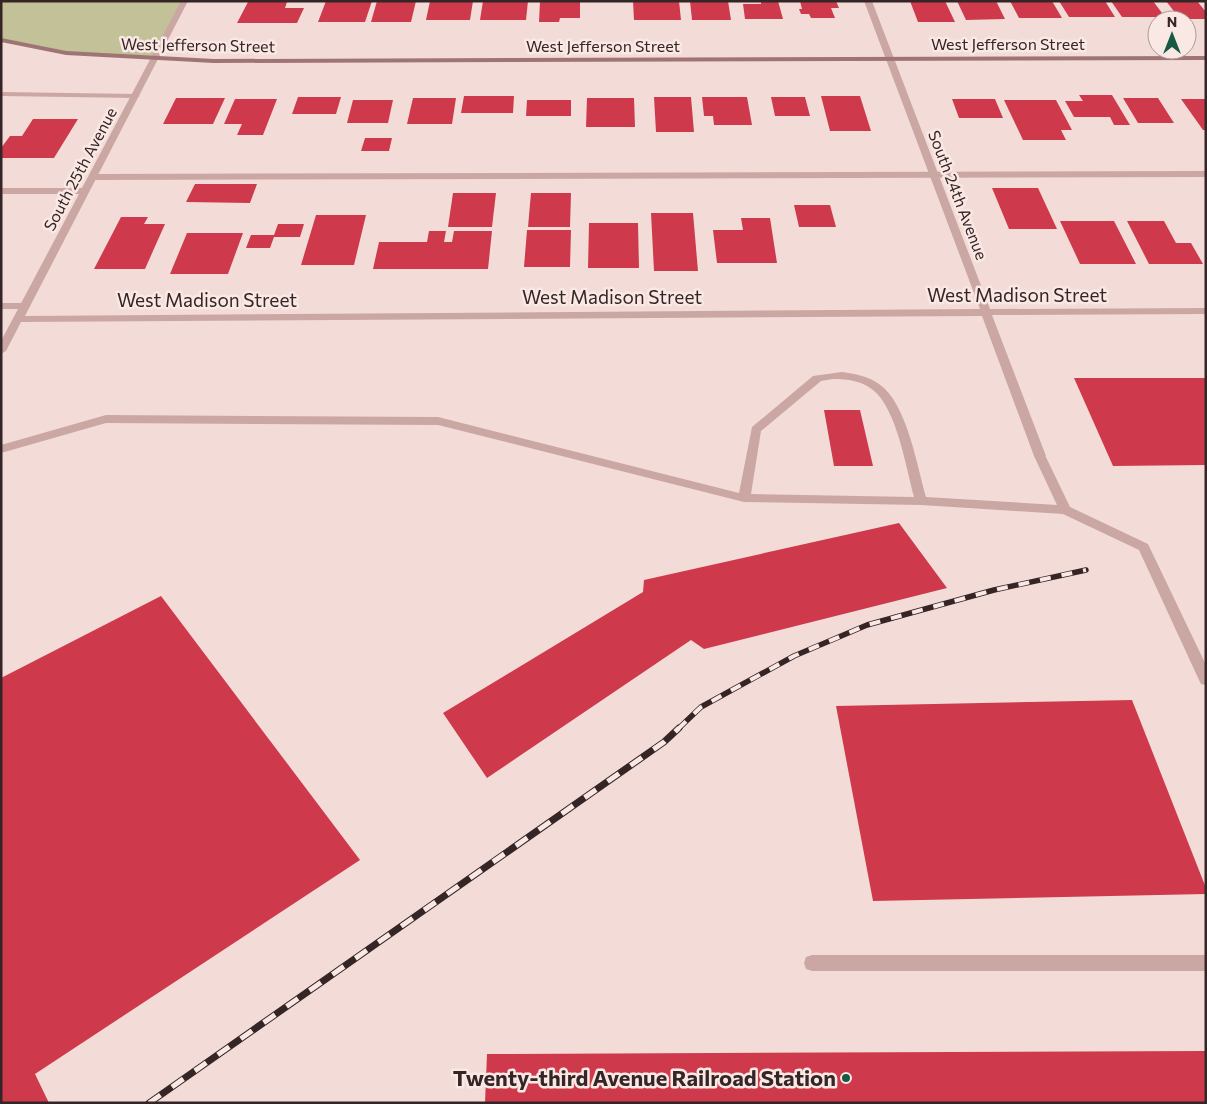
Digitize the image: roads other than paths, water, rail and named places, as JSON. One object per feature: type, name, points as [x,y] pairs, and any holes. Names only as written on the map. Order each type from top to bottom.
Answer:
[{"type":"street","name":"South 25th Avenue","points":[[1,351],[185,1]]},
{"type":"street","name":"South 24th Avenue","points":[[868,1],[1040,456],[1065,510]]},
{"type":"street","name":"West Jefferson Street","points":[[1,40],[66,53],[214,61],[1206,58]]},
{"type":"street","points":[[1,94],[136,96]]},
{"type":"street","points":[[93,177],[1206,174]]},
{"type":"street","points":[[1,191],[86,191]]},
{"type":"street","points":[[1,306],[25,306]]},
{"type":"street","name":"West Madison Street","points":[[18,319],[1206,311]]},
{"type":"street","points":[[744,498],[756,430],[817,378],[829,374],[870,383],[883,392],[893,410],[921,501]]},
{"type":"street","points":[[1,449],[106,419],[438,421],[744,498],[921,501],[1065,510],[1144,547],[1206,680]]},
{"type":"street","points":[[812,963],[1206,963]]},
{"type":"railway","points":[[678,729],[701,707],[794,656],[867,625],[994,590],[1086,570]]},
{"type":"railway","points":[[149,1103],[664,742],[679,728]]},
{"type":"place","name":"Twenty-third Avenue Railroad Station","points":[[846,1078]]}]
